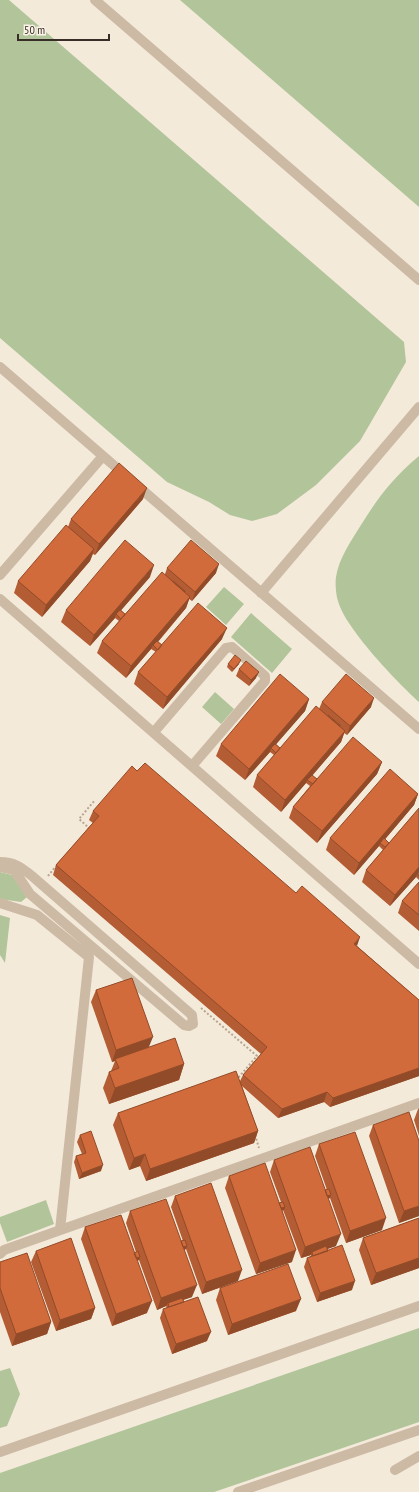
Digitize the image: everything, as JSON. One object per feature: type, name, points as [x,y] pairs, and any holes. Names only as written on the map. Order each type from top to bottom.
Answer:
[{"type":"lane","points":[[95,0],[419,280]]},
{"type":"lane","points":[[0,367],[419,729]]},
{"type":"lane","points":[[261,593],[419,407]]},
{"type":"lane","points":[[0,575],[103,456]]},
{"type":"lane","points":[[0,599],[419,964]]},
{"type":"lane","points":[[154,732],[226,648],[232,647],[265,676],[266,681],[192,766]]},
{"type":"lane","points":[[0,862],[10,862],[21,867],[192,1015],[193,1024],[189,1026],[184,1025],[98,953],[30,894],[14,870],[0,867]]},
{"type":"lane","points":[[0,903],[37,915],[89,957],[60,1230]]},
{"type":"lane","points":[[98,953],[104,953],[109,947],[107,941]]},
{"type":"lane","points":[[0,1254],[4,1250],[419,1103]]},
{"type":"lane","points":[[0,1452],[419,1306]]},
{"type":"lane","points":[[238,1492],[419,1430]]},
{"type":"lane","points":[[395,1470],[416,1458]]},
{"type":"path","points":[[84,834],[89,828],[79,819],[95,800]]},
{"type":"path","points":[[53,881],[48,876],[59,862]]},
{"type":"path","points":[[197,1005],[257,1056],[235,1081]]},
{"type":"path","points":[[253,1130],[263,1158]]},
{"type":"green space","points":[[0,0],[9,0],[404,342],[406,362],[360,441],[316,485],[277,514],[252,521],[230,515],[209,502],[167,482],[0,338]]},
{"type":"green space","points":[[180,0],[419,0],[419,207]]},
{"type":"green space","points":[[419,456],[419,702],[398,682],[373,654],[351,625],[338,601],[336,592],[336,577],[340,563],[349,543],[380,496]]},
{"type":"green space","points":[[224,587],[244,604],[226,625],[206,607]]},
{"type":"green space","points":[[251,613],[292,649],[272,673],[231,637]]},
{"type":"green space","points":[[215,692],[234,709],[221,724],[202,707]]},
{"type":"green space","points":[[0,872],[12,875],[27,897],[21,902],[0,899]]},
{"type":"green space","points":[[0,915],[10,918],[5,963],[0,955]]},
{"type":"green space","points":[[46,1200],[54,1224],[7,1242],[0,1223],[0,1217]]},
{"type":"green space","points":[[419,1328],[419,1422],[214,1492],[0,1492],[0,1473]]},
{"type":"green space","points":[[10,1368],[20,1394],[7,1426],[0,1428],[0,1371]]},
{"type":"building","points":[[119,463],[147,488],[99,544],[71,519]]},
{"type":"building","points":[[66,525],[94,549],[46,605],[18,581]]},
{"type":"building","points":[[125,540],[154,565],[94,635],[66,610]]},
{"type":"building","points":[[191,540],[219,564],[195,592],[167,568]]},
{"type":"building","points":[[162,572],[190,597],[131,666],[102,641]]},
{"type":"building","points":[[173,582],[185,591],[185,592]]},
{"type":"building","points":[[198,603],[227,628],[167,697],[138,672]]},
{"type":"building","points":[[120,610],[125,614],[121,619],[116,614]]},
{"type":"building","points":[[157,641],[162,645],[158,650],[153,645]]},
{"type":"building","points":[[235,655],[241,660],[234,669],[228,664]]},
{"type":"building","points":[[246,661],[259,672],[251,680],[239,669]]},
{"type":"building","points":[[280,674],[309,699],[249,769],[221,744]]},
{"type":"building","points":[[346,674],[374,698],[350,726],[322,702]]},
{"type":"building","points":[[316,706],[345,731],[285,800],[257,775]]},
{"type":"building","points":[[328,716],[340,725],[340,726]]},
{"type":"building","points":[[353,737],[382,762],[322,831],[293,807]]},
{"type":"building","points":[[275,744],[280,748],[276,753],[271,748]]},
{"type":"building","points":[[145,763],[296,893],[302,886],[360,937],[354,944],[419,1000],[419,1068],[333,1098],[327,1092],[282,1109],[243,1075],[267,1047],[56,865],[99,816],[93,811],[132,766],[137,771]]},
{"type":"building","points":[[390,769],[418,794],[359,863],[330,838]]},
{"type":"building","points":[[312,775],[317,779],[313,784],[307,780]]},
{"type":"building","points":[[419,808],[419,867],[395,895],[366,870]]},
{"type":"building","points":[[384,838],[389,843],[385,847],[380,843]]},
{"type":"building","points":[[419,882],[419,915],[402,901]]},
{"type":"building","points":[[132,978],[153,1037],[116,1050],[96,990]]},
{"type":"building","points":[[175,1038],[184,1064],[115,1088],[109,1072],[119,1068],[115,1059]]},
{"type":"building","points":[[236,1071],[258,1131],[150,1169],[145,1154],[134,1158],[118,1113]]},
{"type":"building","points":[[409,1112],[419,1141],[419,1206],[404,1211],[373,1125]]},
{"type":"building","points":[[91,1131],[103,1165],[82,1173],[76,1156],[86,1153],[80,1135]]},
{"type":"building","points":[[355,1132],[386,1218],[350,1231],[319,1144]]},
{"type":"building","points":[[310,1147],[341,1234],[305,1247],[274,1160]]},
{"type":"building","points":[[265,1163],[296,1250],[260,1263],[229,1176]]},
{"type":"building","points":[[211,1183],[242,1270],[206,1282],[175,1196]]},
{"type":"building","points":[[329,1189],[331,1195],[327,1196],[325,1190]]},
{"type":"building","points":[[166,1199],[197,1285],[161,1298],[130,1211]]},
{"type":"building","points":[[283,1202],[285,1207],[281,1208],[279,1203]]},
{"type":"building","points":[[121,1215],[152,1301],[116,1314],[85,1227]]},
{"type":"building","points":[[419,1218],[419,1258],[376,1273],[363,1238]]},
{"type":"building","points":[[71,1238],[95,1308],[60,1320],[36,1251]]},
{"type":"building","points":[[185,1240],[187,1246],[183,1247],[181,1241]]},
{"type":"building","points":[[342,1245],[355,1281],[320,1293],[307,1258]]},
{"type":"building","points":[[326,1246],[328,1251],[313,1256],[312,1252]]},
{"type":"building","points":[[138,1251],[140,1257],[136,1258],[134,1253]]},
{"type":"building","points":[[27,1253],[51,1322],[16,1334],[0,1288],[0,1262]]},
{"type":"building","points":[[288,1264],[301,1299],[232,1324],[220,1288]]},
{"type":"building","points":[[198,1297],[211,1332],[176,1344],[163,1309]]},
{"type":"building","points":[[182,1298],[184,1302],[169,1307],[168,1303]]}]
